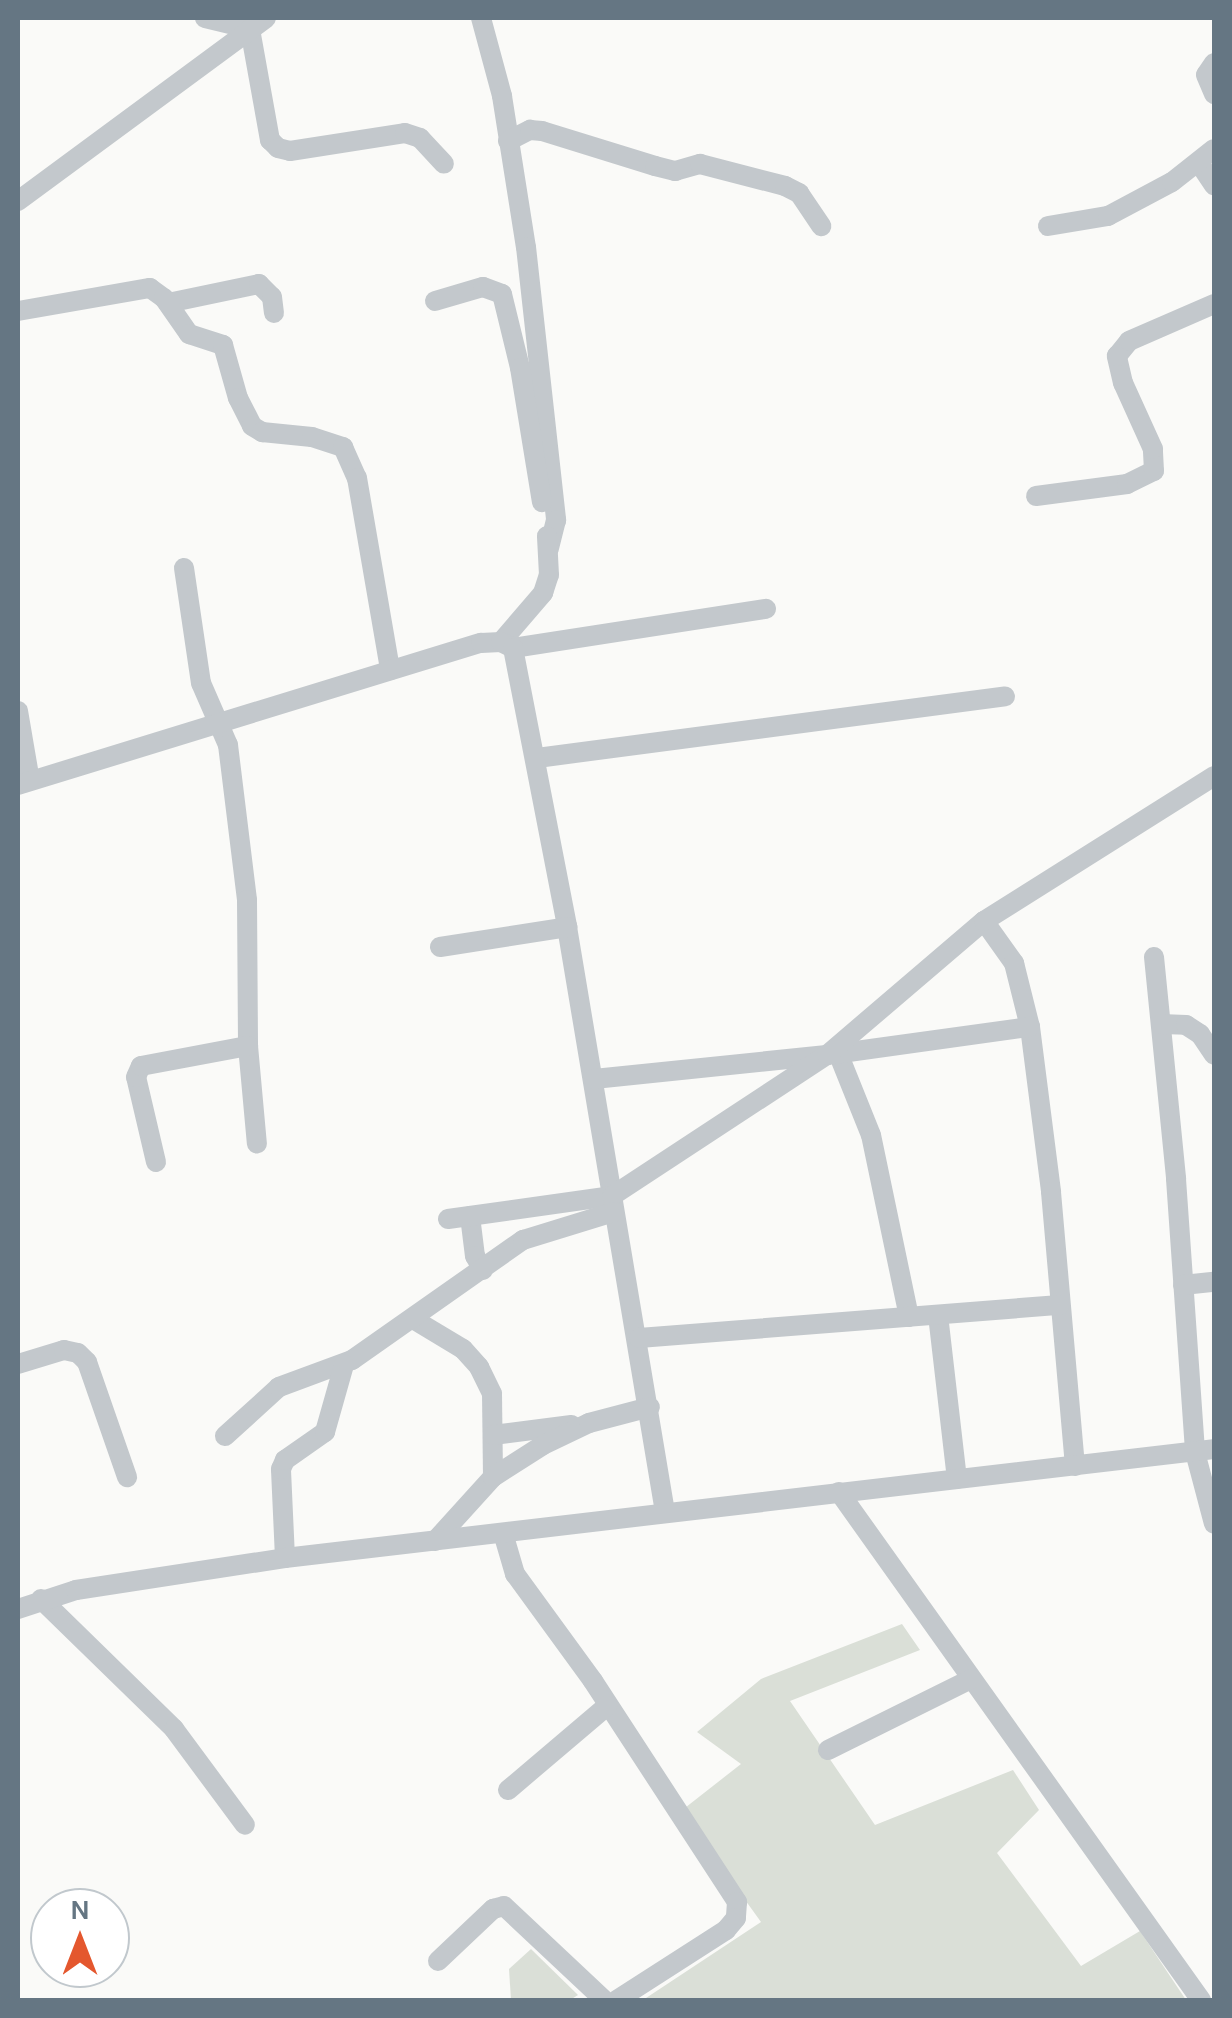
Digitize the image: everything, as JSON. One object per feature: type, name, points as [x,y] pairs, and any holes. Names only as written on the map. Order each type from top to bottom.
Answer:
[{"type":"street","points":[[205,18],[258,23]]},
{"type":"street","points":[[481,18],[508,140],[546,412],[556,520],[543,593],[507,645],[537,758],[666,1512]]},
{"type":"street","points":[[258,23],[270,140],[278,148],[290,151],[406,133],[420,138],[444,164]]},
{"type":"street","points":[[18,201],[258,23]]},
{"type":"street","points":[[1214,63],[1206,75],[1214,94]]},
{"type":"street","points":[[508,140],[519,133],[542,131],[655,166],[675,170],[700,164],[785,186],[799,193],[821,226]]},
{"type":"street","points":[[1048,226],[1108,216],[1207,156],[1214,185]]},
{"type":"street","points":[[168,302],[259,284],[272,296],[274,313]]},
{"type":"street","points":[[18,311],[140,287],[158,292],[189,334],[223,345],[238,398],[252,426],[262,432],[324,439],[350,455],[390,670]]},
{"type":"street","points":[[435,302],[483,287],[502,294],[520,368],[549,549]]},
{"type":"street","points":[[1036,496],[1127,484],[1154,471],[1154,449],[1123,382],[1117,356],[1129,341],[1214,304]]},
{"type":"street","points":[[184,568],[202,683],[228,745],[247,900],[248,1046],[257,1144]]},
{"type":"street","points":[[18,710],[24,783],[481,643],[507,645],[766,609]]},
{"type":"street","points":[[537,758],[1006,696]]},
{"type":"street","points":[[226,1436],[289,1381],[344,1364],[413,1320],[444,1292],[483,1270],[523,1240],[613,1204],[832,1054],[984,922],[1214,776]]},
{"type":"street","points":[[984,922],[1014,963],[1030,1027],[1075,1466]]},
{"type":"street","points":[[440,947],[567,928]]},
{"type":"street","points":[[1154,957],[1183,1285],[1214,1524]]},
{"type":"street","points":[[1161,1024],[1186,1025],[1200,1034],[1214,1054]]},
{"type":"street","points":[[594,1079],[832,1054],[1030,1027]]},
{"type":"street","points":[[156,1162],[136,1078],[141,1066],[248,1046]]},
{"type":"street","points":[[832,1054],[871,1134],[909,1317]]},
{"type":"street","points":[[448,1219],[613,1204]]},
{"type":"street","points":[[470,1216],[475,1256],[483,1270]]},
{"type":"street","points":[[1183,1285],[1214,1282]]},
{"type":"street","points":[[639,1338],[1060,1305]]},
{"type":"street","points":[[938,1315],[958,1479]]},
{"type":"street","points":[[413,1320],[463,1348],[479,1367],[492,1394],[493,1477]]},
{"type":"street","points":[[18,1364],[64,1350],[78,1353],[88,1362],[126,1476]]},
{"type":"street","points":[[285,1558],[281,1469],[294,1453],[325,1432],[344,1364]]},
{"type":"street","points":[[493,1435],[589,1422],[650,1407]]},
{"type":"street","points":[[435,1541],[493,1477],[589,1422]]},
{"type":"street","points":[[25,1604],[285,1558],[1205,1451]]},
{"type":"street","points":[[839,1492],[1201,2000]]},
{"type":"street","points":[[503,1532],[515,1574],[693,1829],[731,1889],[738,1911],[726,1930],[617,2000]]},
{"type":"street","points":[[25,1604],[174,1728],[245,1825]]},
{"type":"street","points":[[828,1750],[971,1679]]},
{"type":"street","points":[[508,1790],[607,1706]]},
{"type":"street","points":[[438,1962],[494,1909],[504,1906],[604,2000]]},
{"type":"shaded area","points":[[902,1624],[920,1650],[790,1701],[875,1825],[1013,1770],[1039,1810],[997,1853],[1081,1966],[1140,1931],[1186,2000],[643,2000],[761,1922],[681,1811],[741,1764],[697,1732],[761,1679]]},
{"type":"shaded area","points":[[531,1949],[578,1995],[570,2000],[511,2000],[509,1969]]}]
